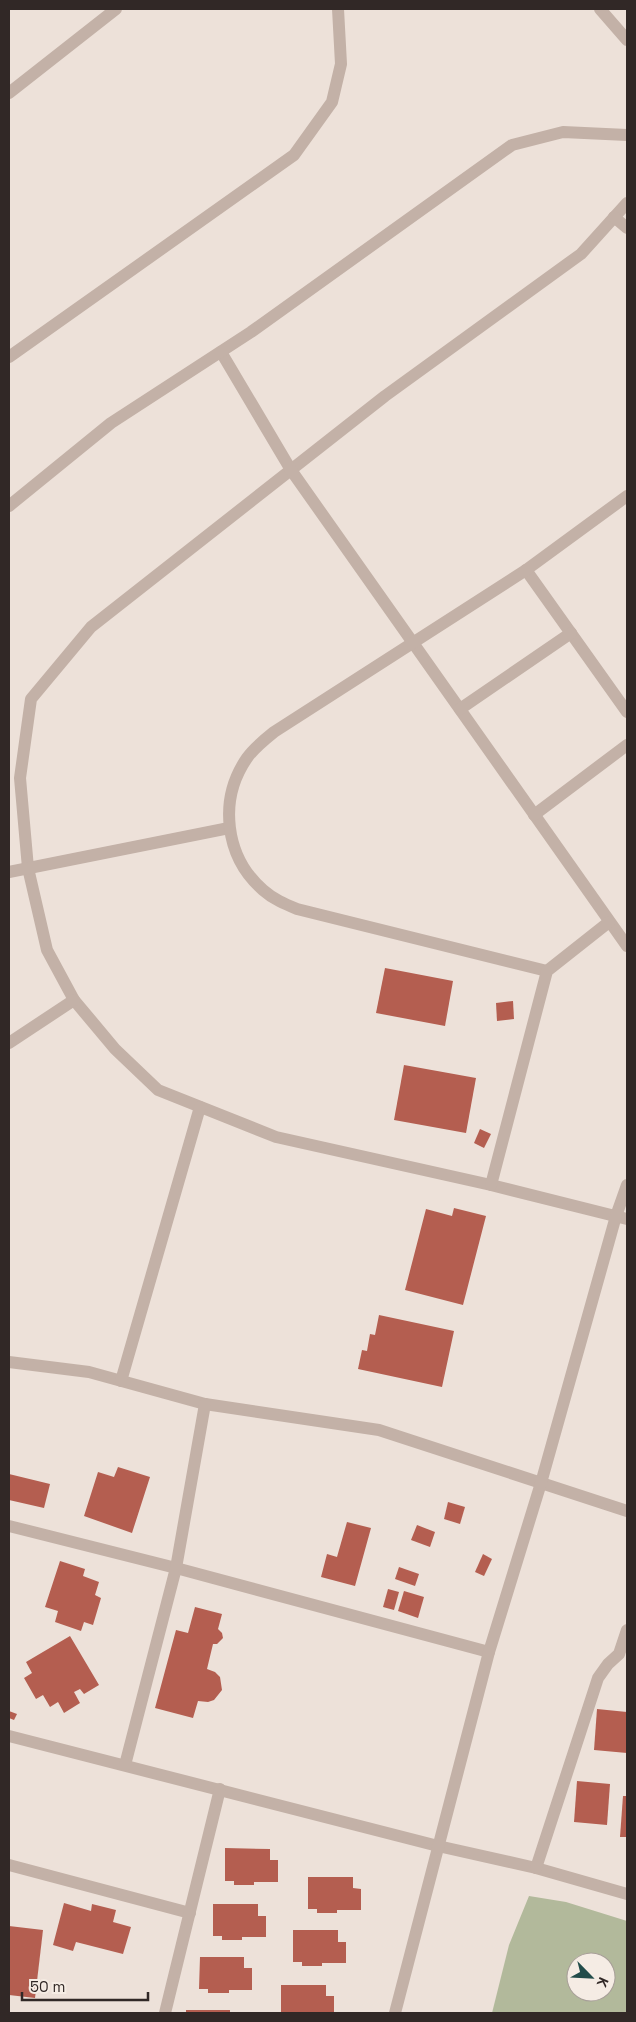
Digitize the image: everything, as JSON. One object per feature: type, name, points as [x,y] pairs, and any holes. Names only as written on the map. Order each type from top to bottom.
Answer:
[{"type":"street","points":[[9,92],[116,9]]},
{"type":"street","points":[[9,357],[294,155],[332,102],[341,64],[338,9]]},
{"type":"street","points":[[600,9],[627,40]]},
{"type":"street","points":[[9,506],[111,423],[251,332],[512,145],[563,132],[627,134]]},
{"type":"street","points":[[622,1218],[276,1137],[158,1090],[114,1049],[74,1000],[47,950],[28,868],[20,778],[31,698],[91,628],[385,396],[581,254],[627,203]]},
{"type":"street","points":[[614,218],[627,228]]},
{"type":"street","points":[[221,352],[291,470],[627,946]]},
{"type":"street","points":[[547,971],[297,909],[281,902],[264,891],[241,864],[232,844],[229,828],[229,808],[235,782],[247,757],[274,732],[526,570],[627,496]]},
{"type":"street","points":[[526,570],[627,712]]},
{"type":"street","points":[[460,709],[571,633]]},
{"type":"street","points":[[534,815],[627,746]]},
{"type":"street","points":[[9,872],[229,828]]},
{"type":"street","points":[[491,1186],[547,971],[609,922]]},
{"type":"street","points":[[9,1043],[74,1000]]},
{"type":"street","points":[[121,1381],[200,1107]]},
{"type":"street","points":[[395,2013],[489,1652],[622,1218],[627,1185]]},
{"type":"street","points":[[9,1362],[89,1372],[205,1404],[379,1430],[627,1511]]},
{"type":"street","points":[[124,1765],[176,1568],[205,1404]]},
{"type":"street","points":[[9,1526],[176,1568],[489,1652]]},
{"type":"street","points":[[536,1868],[598,1678],[608,1664],[623,1655],[627,1630]]},
{"type":"street","points":[[10,1740],[124,1765],[438,1846],[536,1868],[627,1894]]},
{"type":"street","points":[[165,2013],[220,1789]]},
{"type":"street","points":[[9,1865],[190,1913]]},
{"type":"green space","points":[[529,1896],[566,1902],[627,1921],[627,2013],[492,2013],[509,1945]]},
{"type":"building","points":[[385,968],[453,981],[445,1026],[376,1013]]},
{"type":"building","points":[[513,1001],[514,1019],[497,1021],[496,1003]]},
{"type":"building","points":[[404,1065],[476,1078],[466,1133],[394,1120]]},
{"type":"building","points":[[480,1129],[491,1134],[484,1148],[474,1143]]},
{"type":"building","points":[[454,1208],[486,1216],[463,1305],[405,1290],[426,1209],[452,1216]]},
{"type":"building","points":[[379,1315],[454,1331],[442,1387],[358,1369],[362,1350],[367,1351],[370,1334],[375,1335]]},
{"type":"building","points":[[118,1467],[150,1477],[132,1533],[84,1516],[98,1472],[114,1477]]},
{"type":"building","points":[[9,1474],[50,1484],[44,1508],[9,1500]]},
{"type":"building","points":[[448,1502],[465,1507],[460,1524],[444,1519]]},
{"type":"building","points":[[347,1522],[371,1528],[355,1586],[321,1577],[327,1554],[337,1557]]},
{"type":"building","points":[[417,1525],[435,1532],[430,1547],[411,1540]]},
{"type":"building","points":[[483,1554],[492,1559],[484,1576],[475,1572]]},
{"type":"building","points":[[60,1561],[85,1569],[83,1576],[99,1582],[95,1595],[101,1598],[93,1625],[84,1622],[81,1631],[55,1622],[58,1611],[45,1607]]},
{"type":"building","points":[[399,1567],[419,1574],[415,1586],[395,1579]]},
{"type":"building","points":[[388,1589],[399,1592],[394,1610],[383,1607]]},
{"type":"building","points":[[404,1591],[424,1597],[418,1618],[398,1611]]},
{"type":"building","points":[[195,1607],[222,1614],[218,1629],[222,1633],[223,1638],[217,1644],[213,1644],[207,1669],[215,1672],[220,1677],[222,1690],[214,1700],[208,1702],[198,1701],[193,1718],[155,1708],[176,1630],[188,1633]]},
{"type":"building","points":[[70,1636],[99,1685],[84,1694],[80,1689],[74,1692],[80,1703],[64,1713],[58,1702],[50,1707],[43,1695],[36,1699],[24,1678],[32,1673],[26,1662]]},
{"type":"building","points":[[597,1709],[627,1712],[627,1753],[594,1750]]},
{"type":"building","points":[[9,1711],[17,1714],[14,1720],[9,1718]]},
{"type":"building","points":[[577,1781],[610,1784],[607,1825],[574,1822]]},
{"type":"building","points":[[623,1796],[627,1796],[627,1837],[620,1837]]},
{"type":"building","points":[[225,1848],[270,1849],[270,1860],[278,1860],[278,1882],[254,1882],[254,1885],[234,1885],[234,1881],[225,1881]]},
{"type":"building","points":[[308,1877],[353,1877],[353,1888],[361,1889],[361,1910],[337,1910],[337,1913],[317,1913],[317,1909],[308,1909]]},
{"type":"building","points":[[64,1903],[91,1911],[92,1904],[116,1910],[113,1922],[131,1927],[123,1954],[76,1942],[73,1951],[53,1945]]},
{"type":"building","points":[[213,1904],[258,1904],[258,1916],[266,1916],[266,1937],[242,1937],[242,1940],[222,1940],[222,1936],[213,1936]]},
{"type":"building","points":[[9,1926],[43,1930],[35,1998],[9,1995]]},
{"type":"building","points":[[293,1930],[338,1930],[338,1942],[346,1942],[346,1963],[322,1963],[322,1966],[302,1966],[302,1962],[293,1962]]},
{"type":"building","points":[[200,1957],[244,1957],[244,1968],[252,1968],[252,1990],[229,1990],[229,1993],[208,1993],[208,1989],[199,1989]]},
{"type":"building","points":[[281,1985],[326,1985],[326,1996],[334,1996],[334,2013],[281,2013]]},
{"type":"building","points":[[186,2010],[230,2010],[230,2013],[186,2013]]}]
